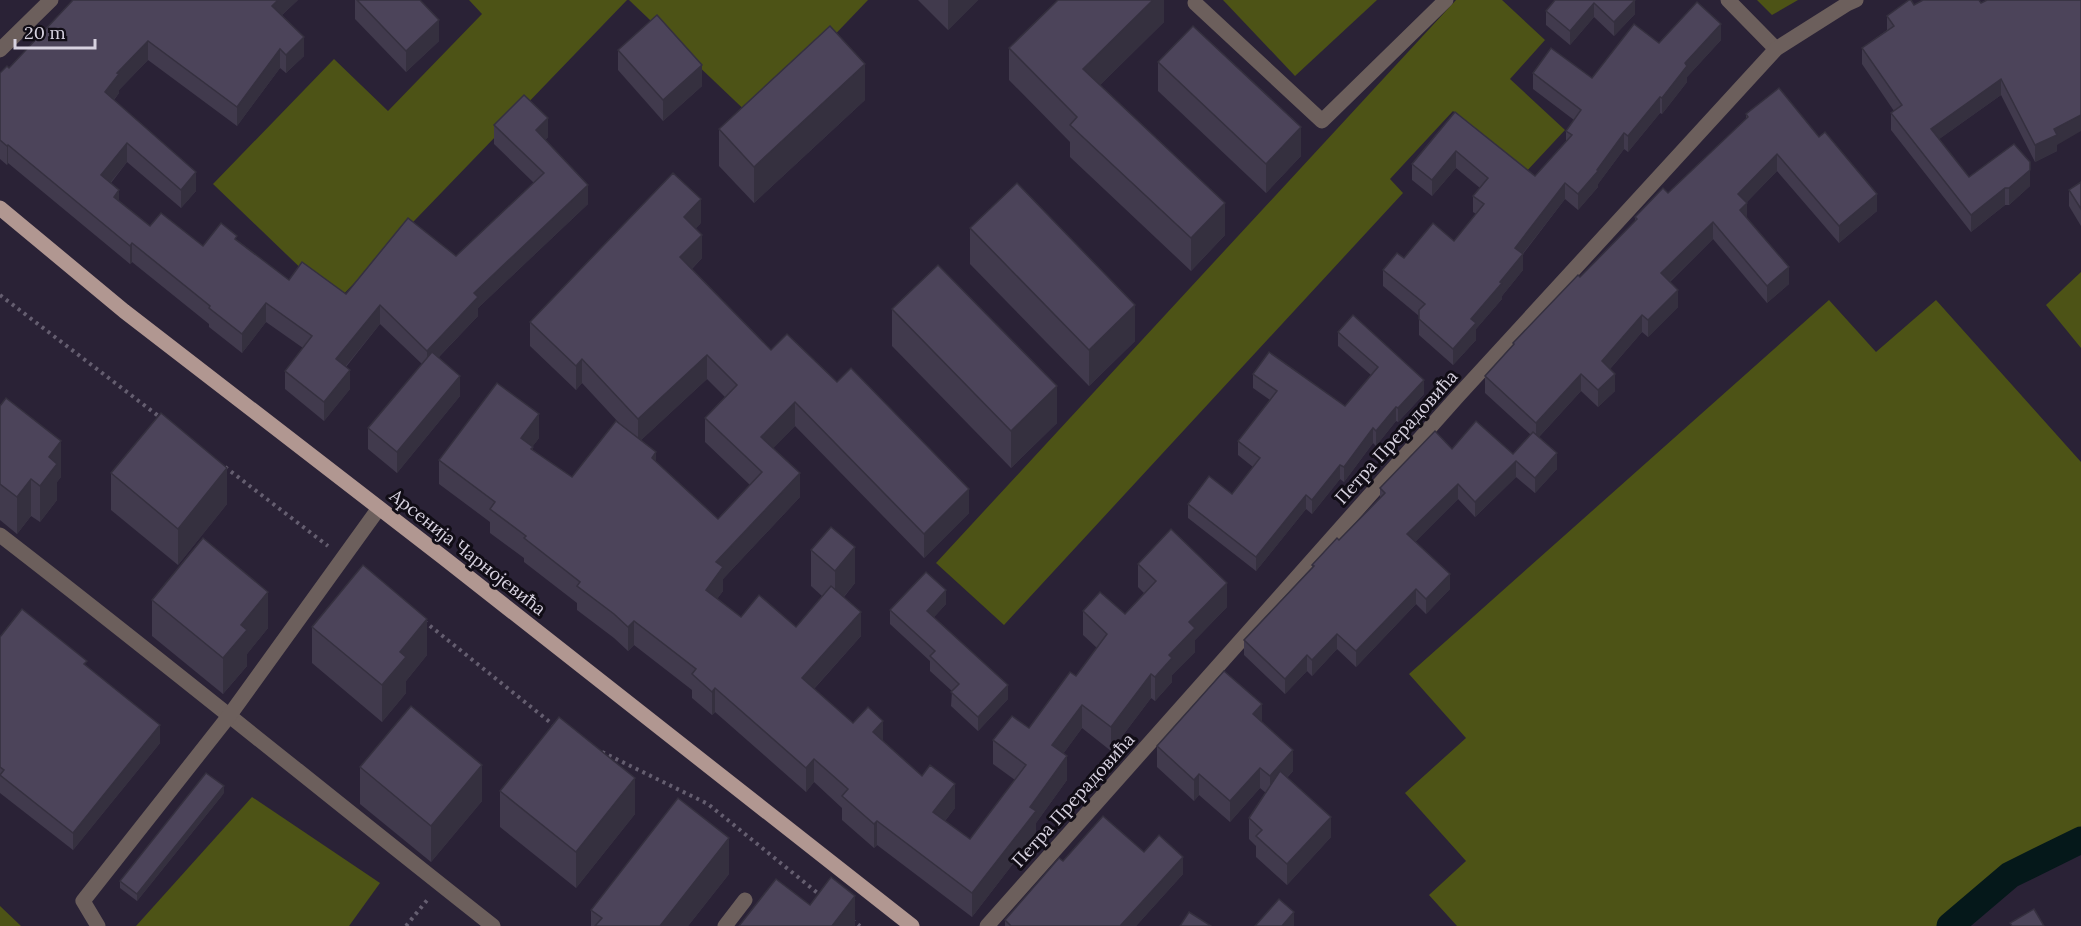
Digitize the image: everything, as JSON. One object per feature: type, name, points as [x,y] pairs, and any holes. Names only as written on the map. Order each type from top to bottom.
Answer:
[{"type":"main road","name":"Арсенија Чарнојевића","points":[[0,208],[124,311],[912,926]]},
{"type":"street","points":[[0,50],[51,0]]},
{"type":"street","points":[[1196,3],[1323,121],[1446,0]]},
{"type":"street","points":[[1728,0],[1776,49]]},
{"type":"street","name":"Петра Прерадовића","points":[[987,926],[1457,397],[1776,49],[1846,4],[1856,0]]},
{"type":"street","points":[[98,926],[83,901],[229,716],[379,508]]},
{"type":"street","points":[[0,534],[493,926]]},
{"type":"street","points":[[725,926],[746,900]]},
{"type":"path","points":[[0,295],[168,423]]},
{"type":"path","points":[[223,466],[344,558]]},
{"type":"path","points":[[419,618],[559,729]]},
{"type":"path","points":[[601,752],[708,804],[822,896]]},
{"type":"path","points":[[406,926],[440,885]]},
{"type":"path","points":[[849,918],[860,926]]},
{"type":"green space","points":[[469,0],[627,0],[336,302],[213,184],[334,59],[388,111],[482,14]]},
{"type":"green space","points":[[629,0],[868,0],[754,119]]},
{"type":"green space","points":[[1223,0],[1377,0],[1295,76]]},
{"type":"green space","points":[[1456,0],[1502,0],[1545,40],[1510,79],[1565,130],[1523,175],[1453,111],[1390,179],[1403,193],[1004,625],[936,563]]},
{"type":"green space","points":[[1757,0],[1798,0],[1772,15]]},
{"type":"green space","points":[[2081,272],[2081,348],[2046,305]]},
{"type":"green space","points":[[1829,300],[1876,352],[1936,300],[2081,462],[2081,827],[1970,926],[1457,926],[1429,895],[1466,861],[1405,793],[1466,738],[1409,674]]},
{"type":"green space","points":[[252,797],[380,883],[349,926],[136,926]]},
{"type":"green space","points":[[0,906],[21,926],[0,926]]},
{"type":"building","points":[[73,0],[278,0],[272,6],[304,37],[286,55],[280,49],[237,107],[148,41],[117,73],[119,74],[105,92],[196,172],[181,190],[127,143],[101,175],[119,190],[114,197],[150,226],[161,213],[203,246],[221,223],[237,236],[235,239],[289,280],[302,262],[346,294],[408,218],[456,256],[544,173],[494,125],[524,95],[548,118],[536,130],[588,185],[474,293],[478,297],[427,351],[380,305],[336,359],[350,370],[324,402],[285,371],[312,336],[266,303],[242,334],[132,243],[130,246],[0,140],[0,73],[7,66],[9,68]]},
{"type":"building","points":[[357,0],[420,0],[439,20],[406,51]]},
{"type":"building","points":[[1058,0],[1153,0],[1083,69],[1225,203],[1191,238],[1070,125],[1077,117],[1009,48]]},
{"type":"building","points":[[1555,0],[1635,0],[1614,22],[1594,3],[1570,31],[1546,11]]},
{"type":"building","points":[[1909,0],[1914,5],[1923,0],[1979,0],[1981,3],[1987,0],[2081,0],[2081,115],[2054,129],[2057,135],[2035,145],[2001,79],[1931,129],[1969,177],[2014,144],[2030,162],[2030,170],[1971,215],[1891,113],[1902,105],[1862,48],[1894,26],[1887,16]]},
{"type":"building","points":[[1697,2],[1721,24],[1685,63],[1687,66],[1662,98],[1660,97],[1628,136],[1624,133],[1598,171],[1578,194],[1565,183],[1515,248],[1523,254],[1471,319],[1476,323],[1453,349],[1419,319],[1419,310],[1425,304],[1383,270],[1397,253],[1404,258],[1433,223],[1454,241],[1484,204],[1473,196],[1488,178],[1456,151],[1432,180],[1412,164],[1455,112],[1535,176],[1572,135],[1566,131],[1581,110],[1533,73],[1551,48],[1592,78],[1634,24],[1659,43]]},
{"type":"building","points":[[657,15],[702,65],[663,100],[618,50]]},
{"type":"building","points":[[830,26],[865,64],[754,167],[719,129]]},
{"type":"building","points":[[1193,26],[1301,127],[1266,164],[1158,62]]},
{"type":"building","points":[[1779,88],[1819,137],[1825,132],[1877,194],[1839,226],[1777,154],[1738,194],[1747,203],[1740,210],[1789,267],[1767,286],[1713,222],[1661,273],[1678,290],[1648,320],[1642,315],[1602,361],[1615,374],[1598,390],[1581,374],[1536,423],[1485,376],[1578,275],[1580,277],[1637,219],[1635,217],[1663,188],[1668,193],[1748,117],[1746,114]]},
{"type":"building","points":[[673,173],[701,199],[684,217],[702,235],[680,257],[771,350],[787,334],[837,382],[851,368],[969,489],[924,534],[795,402],[761,437],[800,473],[716,562],[723,567],[706,590],[741,617],[759,595],[796,627],[831,586],[861,612],[802,678],[853,723],[868,707],[883,721],[873,732],[922,776],[930,765],[955,784],[933,812],[970,839],[1026,765],[993,740],[1012,716],[1029,728],[1070,672],[1076,676],[1107,634],[1083,611],[1100,592],[1125,614],[1156,581],[1138,564],[1171,529],[1227,583],[1189,622],[1195,628],[1169,655],[1172,658],[1155,677],[1151,674],[1111,727],[1082,705],[1052,745],[1067,756],[1030,807],[1036,811],[972,893],[877,821],[874,824],[842,796],[848,789],[814,759],[806,768],[715,688],[712,692],[692,674],[696,669],[634,621],[628,627],[577,586],[580,582],[490,509],[495,502],[439,460],[497,383],[539,414],[521,438],[533,447],[531,449],[572,477],[616,421],[656,452],[652,458],[718,519],[762,472],[705,418],[737,385],[707,355],[638,419],[582,359],[576,366],[530,322]]},
{"type":"building","points":[[2081,182],[2081,209],[2069,190]]},
{"type":"building","points":[[1017,183],[1135,305],[1089,350],[970,228]]},
{"type":"building","points":[[938,265],[1057,386],[1011,431],[892,309]]},
{"type":"building","points":[[1353,315],[1424,380],[1398,408],[1396,407],[1376,431],[1373,428],[1344,467],[1340,465],[1312,500],[1306,495],[1256,557],[1188,504],[1209,476],[1232,494],[1260,458],[1238,441],[1277,391],[1253,374],[1269,352],[1345,406],[1378,367],[1338,332]]},
{"type":"building","points":[[432,352],[460,376],[397,452],[368,428]]},
{"type":"building","points":[[6,398],[61,441],[49,457],[57,464],[40,486],[31,479],[17,497],[0,484],[0,406]]},
{"type":"building","points":[[161,413],[227,468],[178,529],[111,473]]},
{"type":"building","points":[[1476,421],[1513,454],[1533,432],[1557,453],[1535,478],[1516,461],[1475,502],[1458,484],[1407,534],[1450,574],[1426,599],[1416,589],[1356,651],[1337,634],[1312,660],[1307,655],[1285,679],[1244,640],[1314,566],[1312,565],[1337,538],[1339,540],[1385,493],[1380,488],[1435,431],[1452,449]]},
{"type":"building","points":[[831,527],[855,547],[835,571],[811,550]]},
{"type":"building","points":[[203,538],[268,592],[241,625],[247,630],[223,658],[152,600]]},
{"type":"building","points":[[363,565],[427,619],[400,652],[406,657],[382,685],[312,627]]},
{"type":"building","points":[[926,572],[946,590],[927,611],[1008,685],[978,717],[951,692],[959,684],[930,656],[935,651],[890,610]]},
{"type":"building","points":[[22,609],[87,661],[84,664],[160,725],[73,833],[0,775],[4,770],[0,767],[0,637]]},
{"type":"building","points":[[1224,671],[1262,704],[1253,714],[1293,750],[1270,776],[1260,768],[1230,801],[1199,774],[1194,780],[1157,746]]},
{"type":"building","points":[[411,706],[482,765],[431,826],[360,767]]},
{"type":"building","points":[[559,717],[635,778],[576,852],[500,791]]},
{"type":"building","points":[[1280,771],[1331,817],[1287,864],[1256,836],[1262,830],[1249,818]]},
{"type":"building","points":[[206,773],[224,786],[137,894],[120,881]]},
{"type":"building","points":[[678,798],[729,838],[660,926],[595,926],[602,918],[591,910]]},
{"type":"building","points":[[1103,816],[1144,852],[1159,835],[1183,857],[1122,926],[1011,926],[1005,920],[1059,858],[1063,861]]},
{"type":"building","points":[[831,877],[855,896],[832,926],[739,926],[776,879],[810,905]]},
{"type":"building","points":[[1279,899],[1294,912],[1282,926],[1255,926]]},
{"type":"building","points":[[2034,909],[2044,926],[2012,926],[2010,923]]},
{"type":"building","points":[[1189,912],[1211,926],[1180,926]]},
{"type":"waterway","points":[[1950,926],[2010,875],[2081,840]]}]
